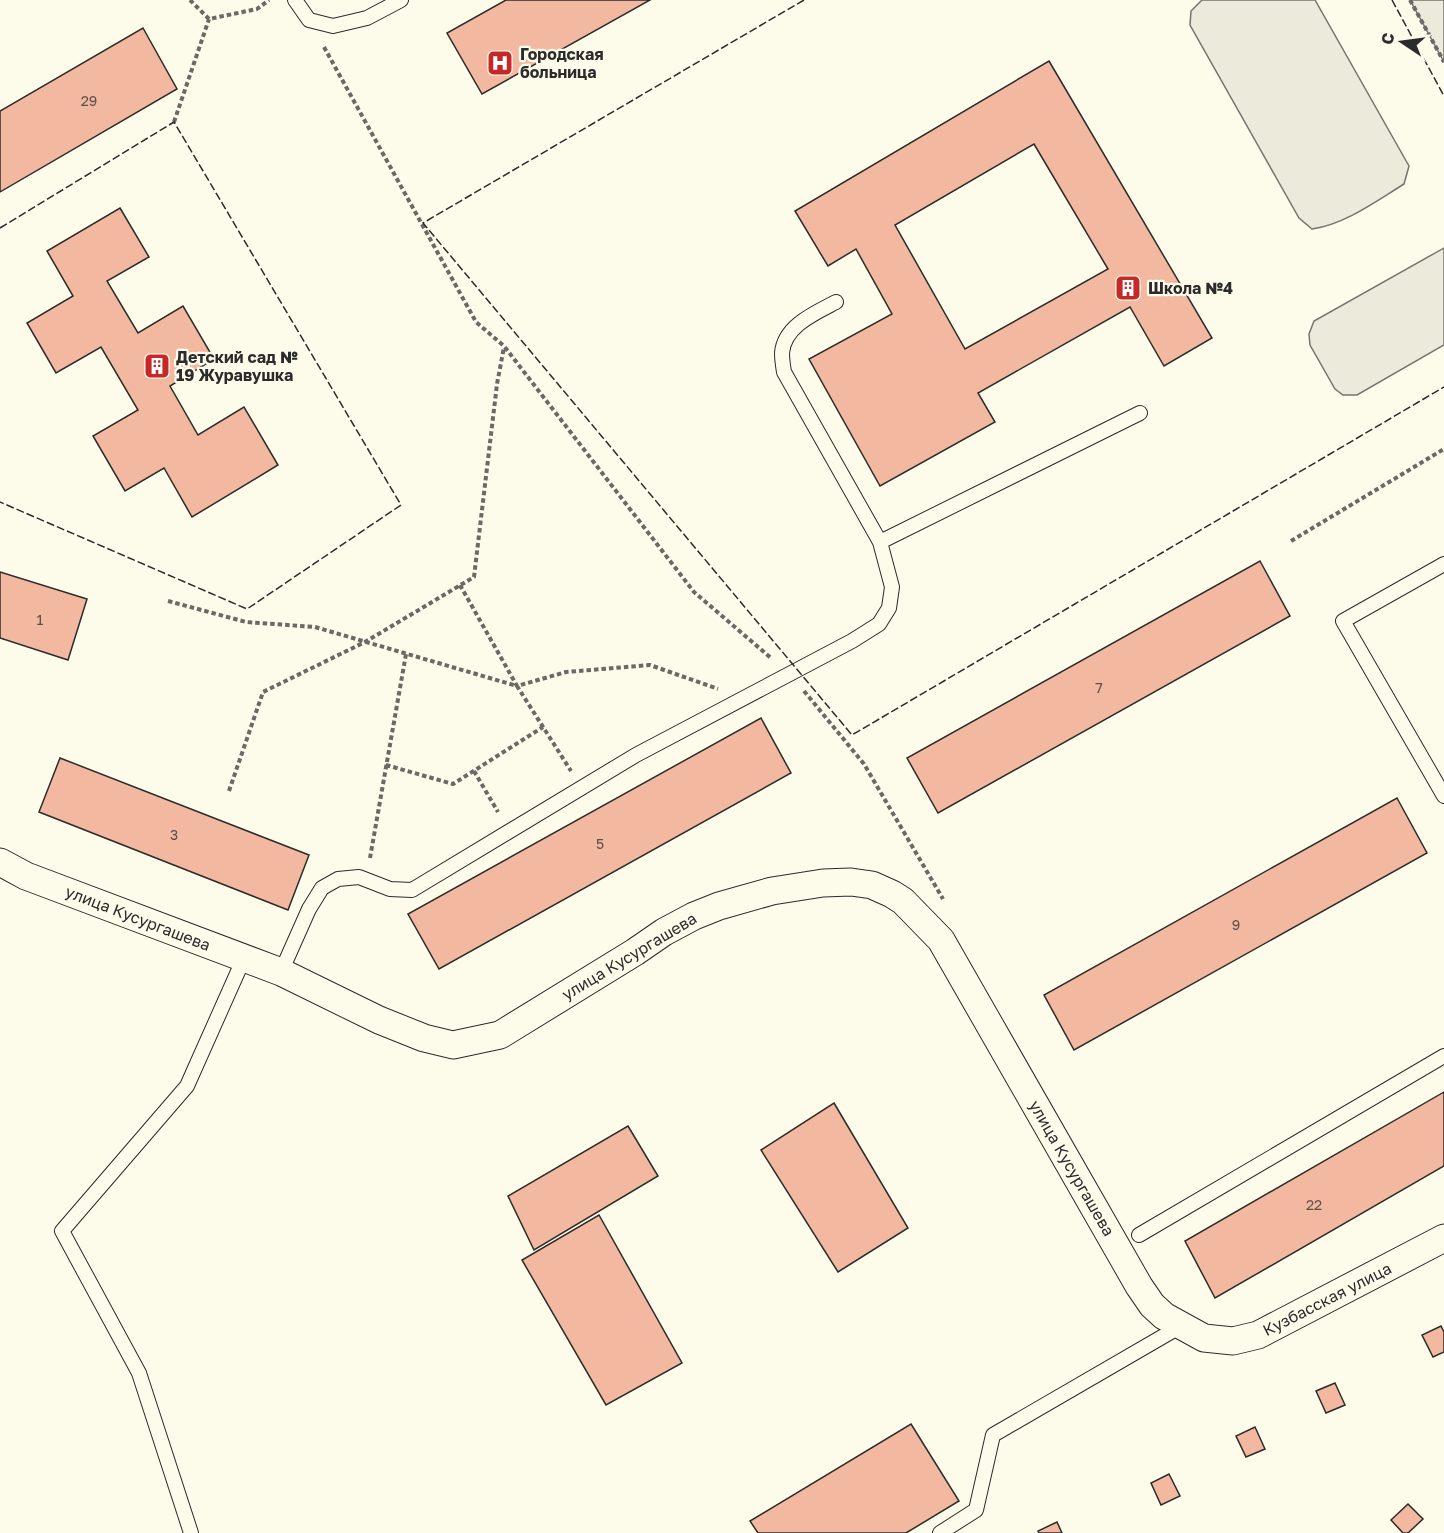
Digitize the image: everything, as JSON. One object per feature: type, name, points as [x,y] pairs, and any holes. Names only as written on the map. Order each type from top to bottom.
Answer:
[{"type":"street","name":"улица Кусургашева","points":[[0,862],[26,876],[281,972],[379,1020],[424,1038],[453,1045],[500,1035],[664,932],[719,906],[772,891],[823,883],[851,882],[872,885],[903,901],[941,940],[1139,1286],[1152,1305],[1164,1316],[1193,1332]]},
{"type":"street","name":"Кузбасская улица","points":[[1193,1332],[1233,1341],[1258,1335],[1444,1238]]},
{"type":"lane","points":[[296,0],[309,20],[333,26],[367,18],[401,0]]},
{"type":"lane","points":[[281,972],[309,909],[322,888],[338,879],[359,877],[390,889],[412,890],[636,755],[790,675],[879,624],[889,609],[892,587],[880,542],[784,372],[782,353],[785,341],[802,320],[836,302]]},
{"type":"lane","points":[[880,542],[1140,413]]},
{"type":"lane","points":[[1444,564],[1343,621],[1444,796]]},
{"type":"lane","points":[[191,1533],[139,1373],[62,1231],[187,1086],[244,958]]},
{"type":"lane","points":[[1139,1235],[1444,1056]]},
{"type":"lane","points":[[940,1533],[976,1510],[993,1435],[1193,1332]]},
{"type":"path","points":[[190,0],[209,19]]},
{"type":"path","points":[[209,19],[256,9],[269,0]]},
{"type":"path","points":[[1410,0],[1444,62]]},
{"type":"path","points":[[174,122],[209,19]]},
{"type":"path","points":[[309,20],[476,322],[504,346],[694,592],[790,675]]},
{"type":"path","points":[[229,791],[263,692],[365,642],[474,577],[497,384],[504,346]]},
{"type":"path","points":[[1291,541],[1444,449]]},
{"type":"path","points":[[460,585],[517,686],[582,788]]},
{"type":"path","points":[[168,601],[246,622],[315,627],[517,686],[566,672],[650,665],[716,686],[733,704]]},
{"type":"path","points":[[366,880],[406,654]]},
{"type":"path","points":[[386,765],[453,784],[543,727]]},
{"type":"path","points":[[474,771],[509,831]]},
{"type":"shaded area","points":[[1202,0],[1315,0],[1409,166],[1404,184],[1360,211],[1324,226],[1312,229],[1299,218],[1190,25],[1191,11]]},
{"type":"shaded area","points":[[1410,0],[1444,0],[1444,62]]},
{"type":"shaded area","points":[[1444,248],[1444,345],[1357,395],[1343,395],[1335,389],[1310,345],[1309,334],[1314,321]]},
{"type":"building","name":"Городская больница","points":[[506,0],[650,0],[482,94],[447,33]]},
{"type":"building","points":[[143,28],[177,89],[0,192],[0,111]]},
{"type":"building","name":"Школа №4","points":[[1049,61],[1212,338],[1164,366],[1130,307],[978,393],[995,422],[880,486],[809,359],[892,314],[856,249],[828,266],[795,211]],"holes":[[[1034,144],[1108,269],[965,349],[895,225]]]},
{"type":"building","name":"Детский сад № 19 Журавушка","points":[[120,208],[149,257],[107,281],[138,333],[183,306],[214,359],[170,386],[198,435],[244,407],[278,465],[192,517],[164,468],[125,491],[93,436],[138,410],[101,347],[56,373],[27,323],[73,296],[47,251]]},
{"type":"building","points":[[1260,561],[1290,616],[938,813],[907,758]]},
{"type":"building","points":[[0,572],[87,599],[68,660],[0,638]]},
{"type":"building","points":[[761,718],[791,773],[439,969],[408,914]]},
{"type":"building","points":[[60,758],[309,855],[288,910],[39,812]]},
{"type":"building","points":[[1397,798],[1427,853],[1074,1050],[1044,995]]},
{"type":"building","points":[[1444,1092],[1444,1166],[1215,1298],[1185,1241]]},
{"type":"building","points":[[834,1103],[908,1228],[838,1272],[761,1150]]},
{"type":"building","points":[[628,1126],[658,1176],[534,1250],[508,1196]]},
{"type":"building","points":[[599,1215],[682,1363],[606,1405],[522,1260]]},
{"type":"building","points":[[1441,1326],[1444,1332],[1444,1352],[1433,1357],[1422,1335]]},
{"type":"building","points":[[1335,1383],[1345,1405],[1326,1413],[1316,1391]]},
{"type":"building","points":[[911,1424],[959,1501],[906,1533],[758,1533],[750,1521]]},
{"type":"building","points":[[1255,1427],[1265,1449],[1246,1457],[1236,1436]]},
{"type":"building","points":[[1169,1474],[1180,1496],[1161,1505],[1151,1483]]},
{"type":"building","points":[[1408,1504],[1423,1519],[1408,1533],[1403,1533],[1391,1520]]},
{"type":"building","points":[[1057,1522],[1062,1533],[1039,1533],[1038,1531]]},
{"type":"fence","points":[[804,0],[423,223],[852,735],[1444,387]]},
{"type":"fence","points":[[1392,0],[1444,96]]},
{"type":"fence","points":[[0,228],[174,122],[401,505],[247,609],[0,502]]},
{"type":"place","name":"Городская больница","points":[[500,63]]},
{"type":"place","name":"Школа №4","points":[[1128,288]]},
{"type":"place","name":"Детский сад № 19 Журавушка","points":[[157,366]]}]
